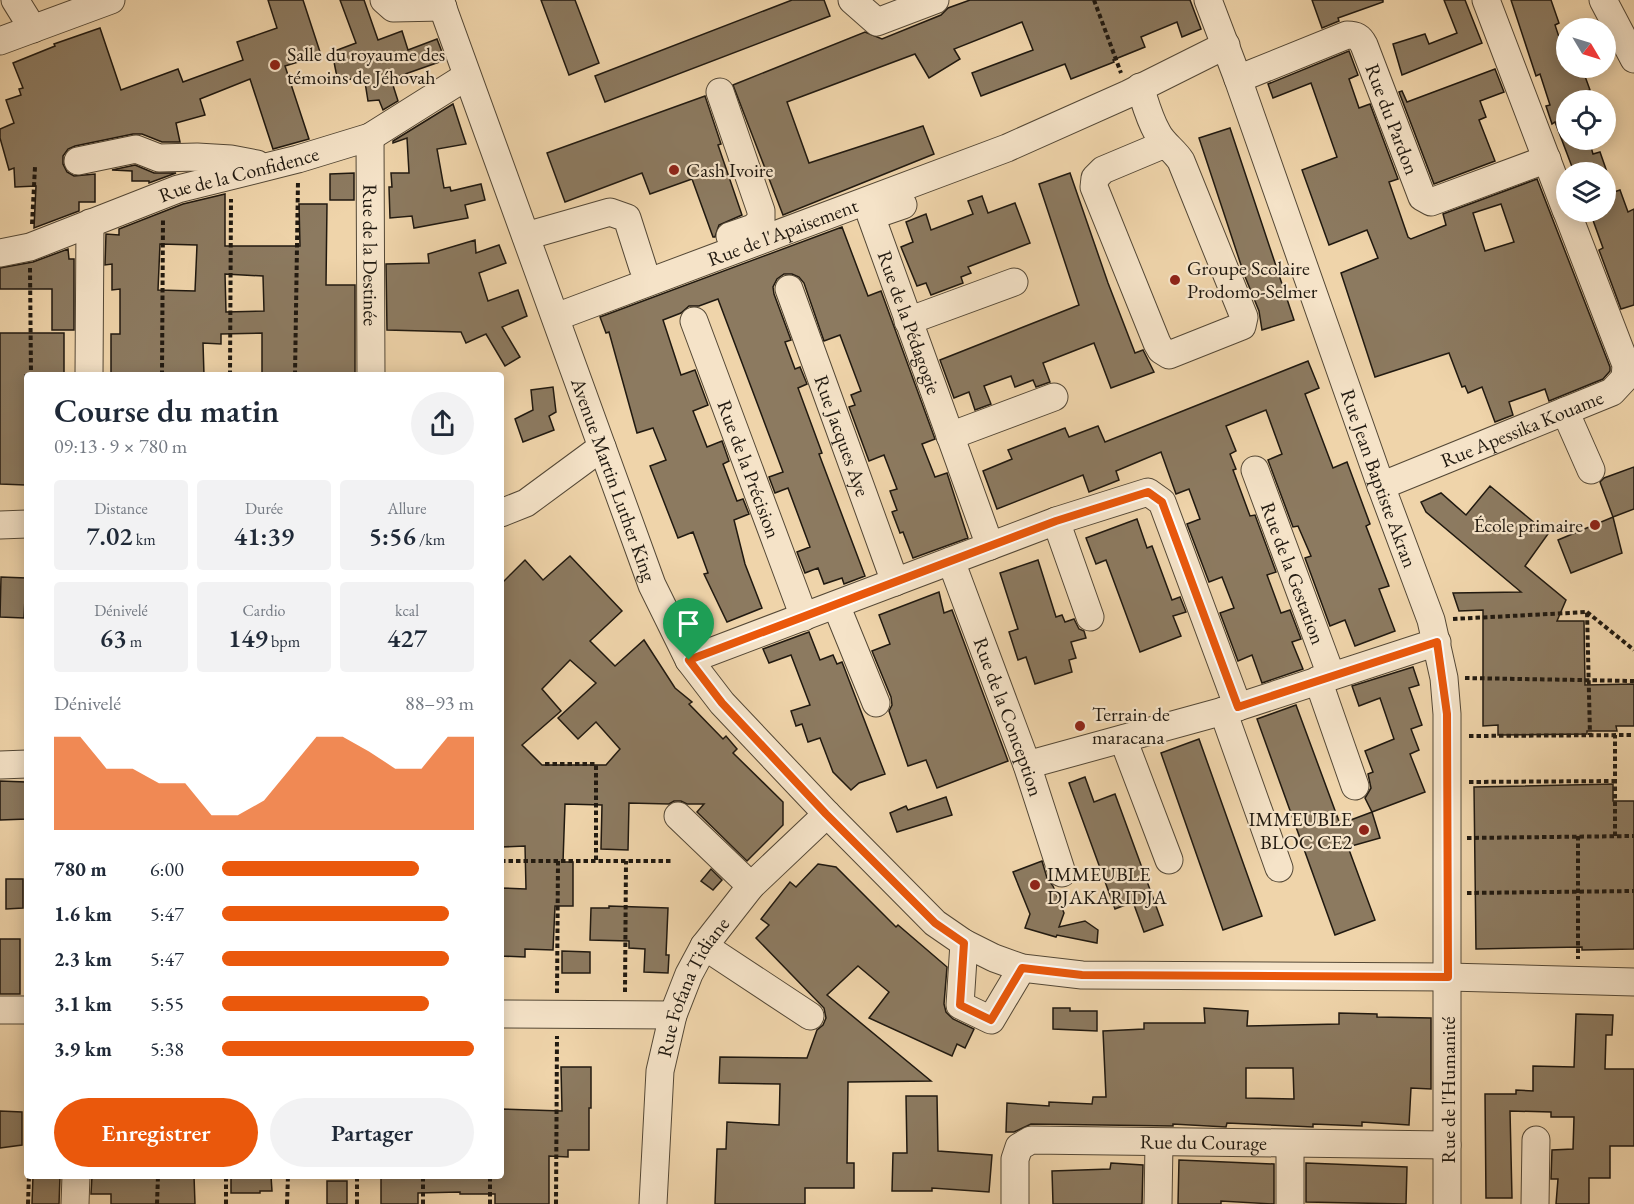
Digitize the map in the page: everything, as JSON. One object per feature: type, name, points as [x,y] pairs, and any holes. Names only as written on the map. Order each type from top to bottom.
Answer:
[{"type":"street","points":[[15,0],[33,28]]},
{"type":"street","points":[[0,41],[111,0]]},
{"type":"street","points":[[384,0],[393,8],[442,4]]},
{"type":"street","points":[[852,0],[877,22],[935,0]]},
{"type":"street","name":"Rue Jean Baptiste Akran","points":[[1208,0],[1434,631],[1444,678],[1447,714],[1448,977]]},
{"type":"street","name":"Rue Apessika Kouame","points":[[1486,0],[1556,185]]},
{"type":"street","points":[[1603,0],[1634,59]]},
{"type":"street","name":"Avenue Martin Luther King","points":[[442,4],[652,585],[689,660],[722,703],[826,814],[935,923],[964,943],[994,958],[1022,968],[1082,975],[1448,977],[1634,982]]},
{"type":"street","name":"Rue du Pardon","points":[[1238,79],[1347,35],[1354,35],[1364,45],[1422,197],[1426,201],[1431,202],[1546,159]]},
{"type":"street","name":"Rue de l'Apaisement","points":[[553,309],[1007,148],[1134,91],[1226,45]]},
{"type":"street","name":"Rue de la Confidence","points":[[0,253],[30,247],[178,189],[298,159],[370,137],[467,76]]},
{"type":"street","points":[[1134,91],[1165,144],[1175,151],[1181,161],[1244,317],[1242,326],[1169,355],[1161,350],[1157,343],[1094,187],[1095,178],[1104,171],[1165,144]]},
{"type":"street","points":[[553,309],[643,268],[753,228],[761,221],[761,211],[720,92]]},
{"type":"street","name":"Rue de la Destinée","points":[[370,137],[371,372]]},
{"type":"street","points":[[78,160],[136,149],[159,158],[231,159],[270,166]]},
{"type":"street","name":"Rue de la Pédagogie","points":[[988,173],[871,216],[990,546]]},
{"type":"street","points":[[526,236],[610,212],[618,214],[627,218],[643,268]]},
{"type":"street","name":"Rue Apessika Kouame","points":[[1381,486],[1612,392],[1626,378],[1626,365],[1570,222]]},
{"type":"street","points":[[90,223],[90,372]]},
{"type":"street","points":[[908,321],[1014,282]]},
{"type":"street","name":"Rue Jacques Aye","points":[[789,289],[895,582]]},
{"type":"street","name":"Rue de la Précision","points":[[694,321],[804,617]]},
{"type":"street","points":[[950,436],[1054,397]]},
{"type":"street","points":[[1565,411],[1591,470]]},
{"type":"street","points":[[504,512],[526,503],[602,447]]},
{"type":"street","name":"Rue de la Gestation","points":[[1255,470],[1324,678],[1355,786]]},
{"type":"street","points":[[689,660],[1056,521],[1148,492],[1162,502],[1231,709],[1279,868]]},
{"type":"street","points":[[1056,521],[1090,617]]},
{"type":"street","points":[[0,525],[24,524]]},
{"type":"street","name":"Rue de la Conception","points":[[951,561],[1027,765],[1062,873]]},
{"type":"street","points":[[837,605],[876,703]]},
{"type":"street","points":[[1027,765],[1231,709],[1324,678],[1434,631]]},
{"type":"street","points":[[1123,739],[1170,860]]},
{"type":"street","points":[[0,765],[24,764]]},
{"type":"street","name":"Rue Fofana Tidiane","points":[[653,1204],[660,1071],[673,1015],[689,974],[704,946],[751,886],[826,814]]},
{"type":"street","points":[[678,816],[751,886]]},
{"type":"street","points":[[964,943],[960,1005],[991,1020],[1022,968]]},
{"type":"street","points":[[704,946],[810,1016]]},
{"type":"street","name":"Rue de l'Humanité","points":[[1447,1204],[1448,977]]},
{"type":"street","points":[[0,1010],[24,1010]]},
{"type":"street","points":[[504,1014],[673,1015]]},
{"type":"street","name":"Rue du Courage","points":[[1015,1204],[1015,1159],[1019,1147],[1031,1140],[1448,1145]]},
{"type":"street","points":[[1535,1204],[1536,1140]]},
{"type":"street","points":[[1158,1204],[1159,1143]]},
{"type":"street","points":[[1290,1144],[1290,1204]]},
{"type":"street","points":[[75,1204],[76,1179]]},
{"type":"path","points":[[1094,0],[1134,91]]},
{"type":"path","points":[[296,372],[298,159]]},
{"type":"path","points":[[230,372],[232,176]]},
{"type":"path","points":[[162,372],[163,195]]},
{"type":"path","points":[[1434,631],[1587,612],[1634,650]]},
{"type":"path","points":[[1587,612],[1590,735]]},
{"type":"path","points":[[1444,678],[1634,681]]},
{"type":"path","points":[[1615,836],[1616,735]]},
{"type":"path","points":[[1447,736],[1634,735]]},
{"type":"path","points":[[544,764],[596,764],[596,861]]},
{"type":"path","points":[[1447,782],[1615,781]]},
{"type":"path","points":[[1578,836],[1578,980]]},
{"type":"path","points":[[1448,838],[1634,836]]},
{"type":"path","points":[[504,861],[671,861]]},
{"type":"path","points":[[625,1014],[626,861]]},
{"type":"path","points":[[1448,893],[1634,891]]},
{"type":"path","points":[[28,1204],[29,1179]]},
{"type":"path","points":[[158,1179],[158,1204]]},
{"type":"path","points":[[226,1179],[226,1204]]},
{"type":"path","points":[[287,1204],[288,1179]]},
{"type":"path","points":[[357,1179],[357,1204]]},
{"type":"path","points":[[423,1179],[423,1204]]},
{"type":"path","points":[[490,1179],[490,1204]]},
{"type":"building","points":[[268,0],[303,0],[321,55],[285,66],[309,139],[273,149],[250,79],[200,99],[205,115],[176,123],[180,142],[162,142],[142,134],[133,134],[68,149],[63,156],[63,164],[67,172],[74,176],[95,174],[95,202],[79,202],[79,211],[34,228],[36,186],[15,187],[14,168],[9,170],[0,138],[0,129],[14,123],[6,100],[21,95],[19,89],[23,88],[13,63],[55,46],[54,44],[100,28],[121,90],[178,69],[183,82],[243,60],[237,42],[277,28]]},
{"type":"building","points":[[340,0],[364,0],[378,40],[402,31],[408,50],[437,39],[445,60],[391,79],[398,101],[383,110],[379,100],[368,101],[364,76],[338,82],[332,52],[356,43]]},
{"type":"building","points":[[541,0],[575,0],[599,63],[569,75]]},
{"type":"building","points":[[792,0],[824,0],[830,16],[605,102],[595,76]]},
{"type":"building","points":[[970,0],[1190,0],[1201,29],[1182,37],[1177,22],[1141,37],[1145,47],[1071,79],[1065,64],[981,96],[972,73],[1033,50],[1022,22],[954,49],[960,59],[929,78],[915,54],[787,102],[809,163],[923,126],[934,154],[783,215],[733,85],[865,32],[882,39],[941,15],[948,8]]},
{"type":"building","points":[[1312,0],[1383,0],[1383,2],[1338,18],[1339,21],[1322,28]]},
{"type":"building","points":[[1444,0],[1465,0],[1482,43],[1402,75],[1393,44],[1425,34],[1429,44],[1457,33]]},
{"type":"building","points":[[1511,0],[1551,0],[1557,18],[1555,25],[1556,78],[1586,78],[1590,90],[1556,90],[1556,125],[1555,122],[1552,124],[1546,106],[1550,105],[1540,74],[1536,76]]},
{"type":"building","points":[[1349,51],[1358,75],[1349,79],[1359,108],[1370,104],[1398,179],[1389,182],[1408,237],[1411,239],[1446,225],[1443,214],[1537,179],[1610,371],[1603,379],[1549,401],[1545,389],[1509,402],[1513,415],[1495,422],[1482,387],[1468,393],[1465,386],[1462,387],[1449,353],[1375,377],[1341,273],[1378,258],[1367,230],[1329,245],[1302,170],[1337,157],[1311,83],[1273,98],[1268,84]],"holes":[[[1501,204],[1514,242],[1485,251],[1473,213]]]},
{"type":"building","points":[[1495,69],[1504,92],[1480,101],[1486,117],[1479,120],[1495,161],[1434,184],[1399,92],[1402,91],[1407,102]]},
{"type":"building","points":[[705,96],[721,144],[718,145],[742,215],[719,225],[715,237],[713,237],[692,179],[650,194],[642,173],[565,202],[547,153]]},
{"type":"building","points":[[453,104],[466,144],[437,149],[444,188],[450,187],[451,191],[481,184],[485,200],[465,205],[468,218],[414,228],[412,216],[390,218],[391,173],[409,173],[407,138],[393,143],[393,141]]},
{"type":"building","points":[[1230,128],[1294,320],[1262,330],[1259,311],[1244,274],[1199,138]]},
{"type":"building","points":[[1566,150],[1592,150],[1593,154],[1600,152],[1604,162],[1570,162]]},
{"type":"building","points":[[135,165],[154,173],[176,173],[149,183],[149,181],[132,181],[132,171],[112,170]]},
{"type":"building","points":[[354,173],[354,200],[330,200],[330,174]]},
{"type":"building","points":[[1070,173],[1135,353],[1143,350],[1154,372],[1111,388],[1094,343],[1043,363],[1050,382],[1036,387],[1033,380],[1015,387],[1011,376],[984,386],[991,404],[975,410],[969,392],[954,398],[940,360],[1079,305],[1039,184]]},
{"type":"building","points":[[1620,190],[1628,212],[1634,209],[1634,305],[1621,309],[1599,250],[1603,248],[1594,222],[1616,222],[1616,191]]},
{"type":"building","points":[[225,194],[225,246],[300,246],[299,204],[327,204],[326,285],[355,285],[355,372],[262,372],[262,333],[221,334],[221,344],[203,343],[204,372],[111,372],[111,334],[120,334],[120,289],[112,290],[112,264],[105,265],[106,234],[119,235],[119,229],[183,204]],"holes":[[[160,244],[197,245],[195,291],[158,290]],[[225,274],[263,276],[264,311],[226,312]]]},
{"type":"building","points":[[982,196],[988,213],[1015,203],[1030,243],[968,267],[971,273],[961,277],[963,283],[931,295],[926,283],[917,286],[901,247],[913,242],[906,222],[926,214],[931,230],[973,214],[968,201]]},
{"type":"building","points":[[842,227],[868,296],[881,291],[935,439],[922,444],[935,477],[947,473],[968,538],[913,558],[892,512],[897,510],[890,491],[897,489],[884,455],[869,461],[849,407],[855,405],[851,395],[861,391],[840,335],[824,341],[804,283],[799,277],[784,274],[777,279],[773,287],[791,340],[785,342],[795,369],[800,367],[807,384],[798,388],[822,453],[819,454],[865,576],[844,584],[842,578],[824,584],[818,568],[805,573],[797,552],[810,547],[788,488],[775,493],[769,477],[783,472],[718,299],[699,306],[689,306],[681,313],[663,320],[681,375],[695,370],[708,405],[693,411],[707,447],[722,441],[729,461],[723,464],[737,501],[743,499],[749,514],[734,520],[745,564],[762,608],[727,622],[704,574],[708,573],[693,532],[678,538],[650,466],[666,460],[653,428],[637,433],[609,332],[606,333],[600,317]]},
{"type":"building","points":[[475,240],[476,253],[499,245],[506,263],[479,273],[488,301],[518,290],[527,316],[502,327],[520,357],[505,366],[486,334],[466,343],[461,332],[387,330],[386,264],[429,263],[428,254]]},
{"type":"building","points":[[68,249],[69,259],[74,259],[74,330],[52,330],[52,289],[0,289],[0,268],[33,262]]},
{"type":"building","points":[[0,333],[64,333],[64,372],[24,372],[24,485],[0,484]]},
{"type":"building","points":[[1308,361],[1319,388],[1305,394],[1333,468],[1347,462],[1370,524],[1366,526],[1389,586],[1379,589],[1395,631],[1355,646],[1345,620],[1330,626],[1305,558],[1311,556],[1298,526],[1293,527],[1268,460],[1282,454],[1266,410],[1226,426],[1236,451],[1230,454],[1236,469],[1233,470],[1250,516],[1255,515],[1276,572],[1267,575],[1281,613],[1290,610],[1301,639],[1292,642],[1303,669],[1262,683],[1252,655],[1238,661],[1220,613],[1234,608],[1222,577],[1209,582],[1187,524],[1200,519],[1189,489],[1176,494],[1161,452],[1116,471],[1119,480],[1089,492],[1083,475],[997,509],[983,471],[1012,459],[1008,450],[1065,428],[1069,437],[1098,426],[1105,442]]},
{"type":"building","points":[[553,387],[556,412],[549,416],[554,430],[523,442],[515,419],[533,410],[531,390]]},
{"type":"building","points":[[1634,467],[1634,509],[1613,517],[1600,482],[1604,478]]},
{"type":"building","points":[[1490,486],[1548,534],[1525,566],[1566,600],[1557,621],[1584,621],[1585,685],[1634,684],[1634,726],[1616,726],[1617,731],[1587,731],[1587,734],[1498,735],[1498,725],[1483,726],[1483,610],[1459,611],[1453,593],[1521,592],[1426,512],[1421,502],[1441,493],[1466,515]]},
{"type":"building","points":[[1613,517],[1622,553],[1571,573],[1558,540]]},
{"type":"building","points":[[1137,519],[1147,548],[1152,546],[1172,600],[1180,597],[1186,612],[1173,616],[1181,636],[1140,652],[1106,560],[1096,564],[1086,538]]},
{"type":"building","points":[[570,556],[622,611],[590,641],[615,666],[644,640],[675,688],[692,702],[689,704],[723,739],[726,736],[737,749],[733,753],[783,802],[783,825],[747,861],[697,812],[704,804],[687,804],[681,801],[669,804],[629,803],[628,850],[601,849],[602,805],[565,804],[563,862],[573,862],[573,906],[555,906],[553,950],[525,949],[525,957],[504,956],[504,888],[526,889],[525,846],[504,847],[504,581],[525,560],[543,580]],"holes":[[[570,660],[596,683],[558,718],[578,739],[596,722],[620,749],[606,765],[542,765],[522,745],[561,711],[542,689]]]},
{"type":"building","points":[[1038,560],[1056,617],[1062,615],[1065,622],[1074,619],[1079,629],[1084,631],[1086,638],[1071,642],[1076,658],[1069,660],[1072,672],[1035,684],[1026,657],[1018,660],[1009,632],[1018,629],[1000,573]]},
{"type":"building","points":[[1,577],[24,578],[24,618],[0,617]]},
{"type":"building","points":[[939,592],[944,613],[952,610],[1008,761],[937,788],[926,760],[908,766],[889,711],[892,705],[891,697],[872,651],[890,644],[879,615]]},
{"type":"building","points":[[809,632],[820,660],[833,655],[837,664],[842,662],[885,774],[859,783],[851,790],[833,772],[820,738],[808,742],[802,724],[796,726],[791,711],[810,705],[791,655],[769,663],[763,649]]},
{"type":"building","points":[[1413,667],[1419,685],[1409,688],[1422,725],[1411,729],[1419,750],[1410,754],[1425,792],[1372,812],[1365,798],[1371,788],[1368,774],[1373,772],[1365,751],[1394,739],[1380,698],[1359,706],[1352,686]]},
{"type":"building","points":[[1296,705],[1340,824],[1372,812],[1380,838],[1348,847],[1375,920],[1335,935],[1257,719]]},
{"type":"building","points":[[1199,739],[1262,916],[1223,930],[1161,753]]},
{"type":"building","points":[[1085,777],[1094,802],[1115,794],[1163,925],[1144,932],[1133,902],[1115,909],[1069,783]]},
{"type":"building","points":[[0,781],[24,782],[24,819],[0,820]]},
{"type":"building","points":[[1613,784],[1613,801],[1634,801],[1634,949],[1582,950],[1582,947],[1476,949],[1474,787]]},
{"type":"building","points":[[946,797],[952,815],[897,832],[890,813],[906,806],[908,810]]},
{"type":"building","points":[[1042,861],[1047,878],[1053,886],[1064,913],[1059,927],[1085,921],[1098,930],[1097,943],[1057,935],[1056,937],[1025,928],[1030,914],[1013,872]]},
{"type":"building","points":[[818,864],[836,867],[896,927],[898,925],[947,967],[944,1004],[946,1012],[953,1019],[974,1029],[965,1048],[957,1044],[952,1056],[869,1018],[889,992],[858,966],[827,995],[931,1081],[848,1082],[847,1163],[854,1163],[854,1188],[805,1188],[805,1204],[715,1204],[717,1149],[726,1149],[727,1122],[779,1125],[780,1084],[719,1083],[720,1057],[807,1058],[817,1030],[826,1018],[824,1008],[756,938],[769,925],[761,919],[790,882],[796,887]]},
{"type":"building","points":[[711,869],[722,880],[713,890],[701,881]]},
{"type":"building","points":[[6,879],[23,879],[23,908],[6,909]]},
{"type":"building","points":[[609,906],[668,908],[666,955],[669,955],[668,973],[644,972],[645,949],[629,948],[629,941],[590,940],[591,908],[609,908]]},
{"type":"building","points":[[0,939],[20,939],[20,994],[0,994]]},
{"type":"building","points":[[562,951],[590,952],[590,973],[562,973]]},
{"type":"building","points":[[1053,1008],[1070,1008],[1070,1011],[1097,1011],[1097,1031],[1053,1029]]},
{"type":"building","points":[[1204,1008],[1248,1011],[1247,1026],[1339,1024],[1339,1013],[1377,1014],[1377,1017],[1431,1018],[1431,1089],[1411,1088],[1409,1125],[1362,1122],[1362,1126],[1313,1124],[1313,1127],[1227,1123],[1226,1127],[1173,1124],[1173,1126],[1031,1124],[1014,1132],[1006,1132],[1007,1103],[1049,1106],[1049,1102],[1092,1104],[1093,1097],[1106,1097],[1103,1031],[1144,1029],[1144,1023],[1205,1023]],"holes":[[[1246,1068],[1293,1068],[1294,1099],[1246,1098]]]},
{"type":"building","points":[[1576,1014],[1613,1015],[1612,1035],[1606,1035],[1605,1069],[1634,1069],[1634,1146],[1610,1146],[1610,1178],[1589,1178],[1589,1204],[1556,1204],[1558,1179],[1551,1179],[1552,1150],[1573,1149],[1574,1117],[1551,1117],[1551,1112],[1510,1111],[1512,1198],[1486,1198],[1485,1094],[1516,1094],[1516,1090],[1533,1091],[1533,1066],[1574,1067]]},
{"type":"building","points":[[561,1067],[591,1067],[589,1150],[568,1150],[568,1157],[549,1156],[549,1204],[495,1204],[495,1194],[460,1194],[460,1192],[418,1193],[418,1204],[381,1204],[381,1179],[504,1179],[504,1109],[562,1111]]},
{"type":"building","points":[[906,1096],[937,1096],[938,1151],[992,1155],[989,1192],[932,1188],[932,1191],[892,1191],[893,1153],[907,1153]]},
{"type":"building","points":[[0,1111],[22,1112],[22,1145],[0,1148]]},
{"type":"building","points":[[1179,1160],[1274,1164],[1274,1204],[1221,1201],[1221,1204],[1178,1204]]},
{"type":"building","points":[[1111,1163],[1143,1165],[1142,1204],[1053,1204],[1052,1171],[1110,1169]]},
{"type":"building","points":[[1306,1163],[1407,1167],[1406,1204],[1306,1202]]},
{"type":"building","points":[[33,1179],[60,1179],[59,1204],[32,1204]]},
{"type":"building","points":[[92,1179],[194,1179],[195,1204],[111,1204],[111,1194],[91,1194]]},
{"type":"building","points":[[231,1179],[271,1179],[272,1191],[231,1193]]},
{"type":"building","points":[[327,1181],[347,1181],[347,1204],[327,1204]]},
{"type":"place","name":"Salle du royaume des témoins de Jéhovah","points":[[275,65]]},
{"type":"place","name":"Cash Ivoire","points":[[674,170]]},
{"type":"place","name":"Groupe Scolaire Prodomo-Selmer","points":[[1175,280]]},
{"type":"place","name":"École primaire","points":[[1595,525]]},
{"type":"place","name":"Terrain de maracana","points":[[1080,726]]},
{"type":"place","name":"IMMEUBLE BLOC CE2","points":[[1364,830]]},
{"type":"place","name":"IMMEUBLE DJAKARIDJA","points":[[1035,885]]},
{"type":"route","points":[[1148,492],[1162,502],[1238,707],[1437,642],[1444,678],[1447,714],[1448,977],[1082,975],[1022,968],[991,1020],[960,1005],[964,943],[935,923],[826,814],[722,703],[689,660],[1056,521],[1148,492]]}]
